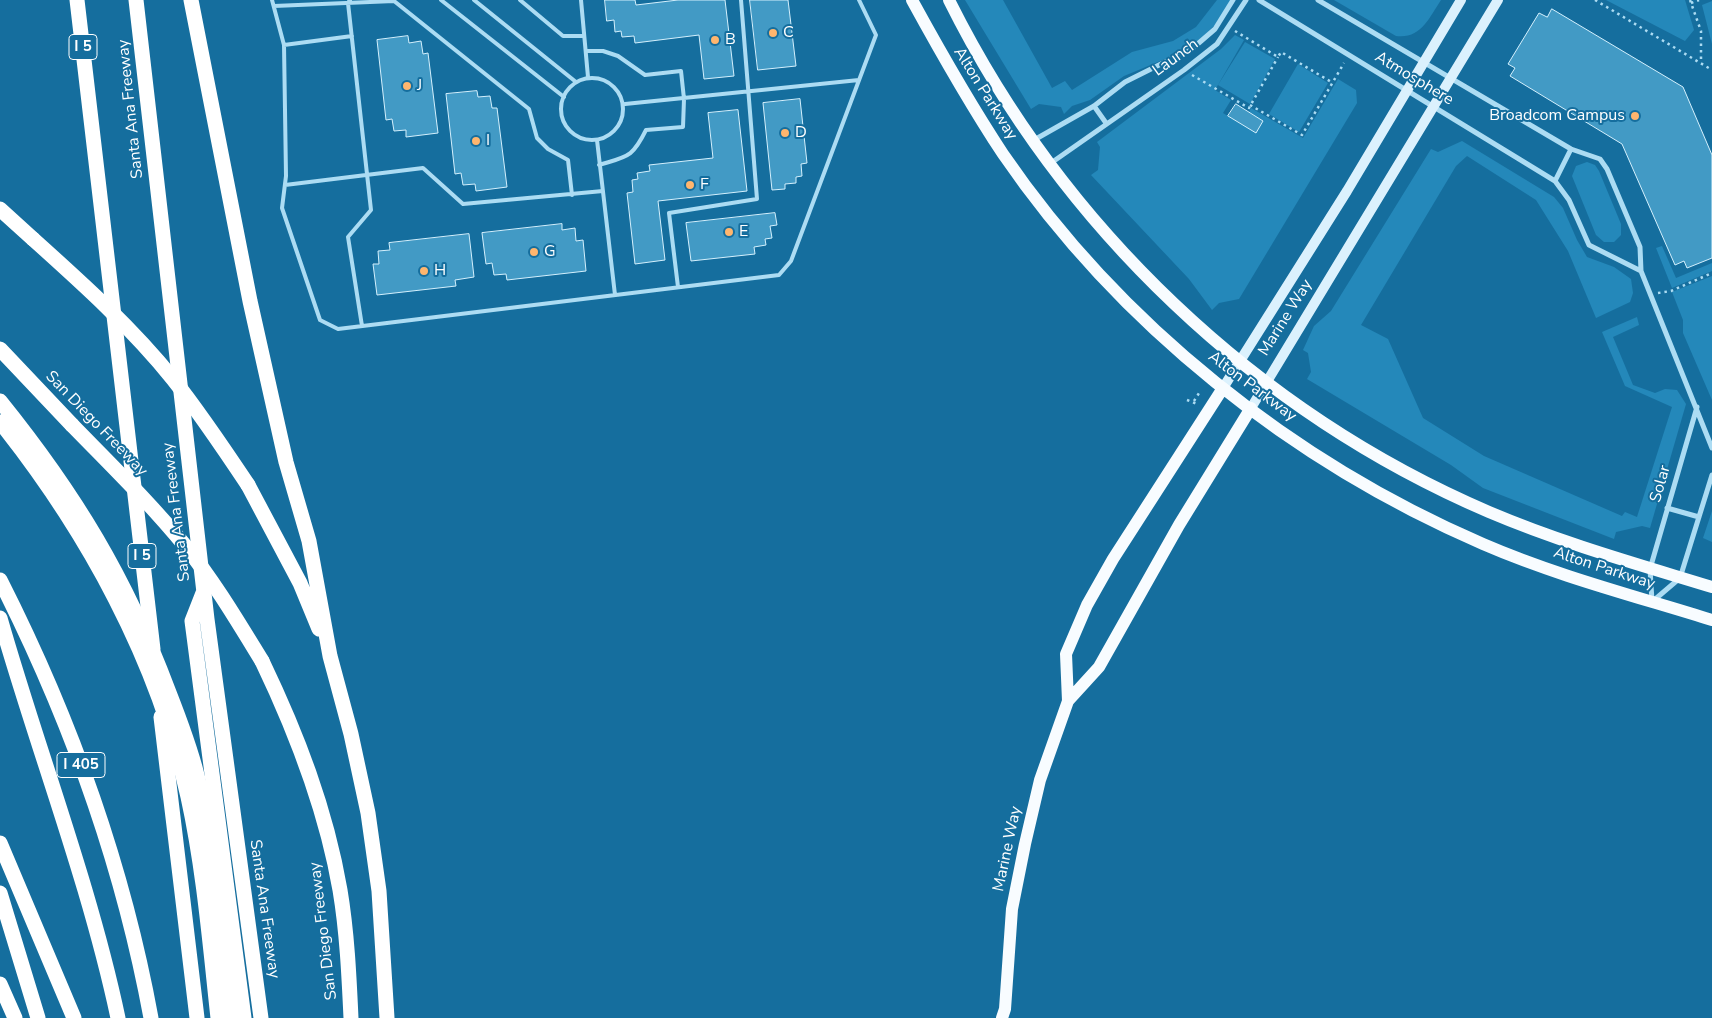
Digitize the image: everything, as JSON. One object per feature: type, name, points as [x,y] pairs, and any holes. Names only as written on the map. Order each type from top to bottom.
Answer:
[{"type":"highway","name":"I 5","points":[[77,0],[197,1018]]},
{"type":"highway","name":"Santa Ana Freeway","points":[[136,0],[204,592],[262,1018]]},
{"type":"highway","points":[[191,0],[250,301],[286,462],[309,541],[330,656],[351,734],[368,813],[379,890],[387,1018]]},
{"type":"highway","points":[[0,209],[85,286],[172,378],[212,430],[248,485],[300,583],[330,656]]},
{"type":"highway","name":"San Diego Freeway","points":[[0,349],[141,496],[186,547],[231,611],[262,661],[285,710],[317,793],[328,836],[341,899],[352,1018]]},
{"type":"highway","points":[[0,401],[47,461],[100,542],[128,594],[175,708],[197,773],[211,837],[232,1018]]},
{"type":"highway","points":[[0,422],[52,492],[95,561],[120,609],[153,685],[188,796],[199,860],[218,1018]]},
{"type":"highway","name":"I 405","points":[[0,580],[46,678],[81,764],[105,836],[140,958],[151,1018]]},
{"type":"highway","points":[[204,592],[192,621],[244,1018]]},
{"type":"highway","points":[[0,618],[21,694],[95,925],[118,1018]]},
{"type":"highway","points":[[0,843],[74,1018]]},
{"type":"highway","points":[[0,893],[38,1018]]},
{"type":"highway","points":[[0,984],[15,1018]]},
{"type":"main road","name":"Alton Parkway","points":[[912,0],[970,103],[1004,154],[1045,209],[1119,292],[1187,357],[1223,388],[1357,479],[1439,523],[1482,543],[1550,570],[1712,620]]},
{"type":"main road","name":"Alton Parkway","points":[[949,0],[991,77],[1033,141],[1085,210],[1134,265],[1240,363],[1355,442],[1431,485],[1535,531],[1650,569],[1712,587]]},
{"type":"main road","name":"Marine Way","points":[[1005,1015],[1012,910],[1025,844],[1040,780],[1068,701],[1066,654],[1087,605],[1409,90],[1461,0]]},
{"type":"main road","name":"Marine Way","points":[[1068,701],[1099,667],[1179,524],[1266,381],[1284,355],[1498,0]]},
{"type":"street","name":"Launch","points":[[1033,141],[1094,106],[1125,82],[1192,48],[1215,29],[1233,0]]},
{"type":"street","name":"Launch","points":[[1050,164],[1218,44],[1246,0]]},
{"type":"street","name":"Atmosphere","points":[[1259,0],[1555,181],[1569,200],[1589,245],[1641,271]]},
{"type":"street","name":"Atmosphere","points":[[1318,0],[1571,148],[1600,158],[1607,169],[1640,247],[1641,271],[1697,406],[1712,448]]},
{"type":"street","points":[[1094,106],[1106,123]]},
{"type":"street","points":[[1555,181],[1571,148]]},
{"type":"street","name":"Solar","points":[[1650,569],[1697,406]]},
{"type":"street","points":[[1652,602],[1680,578],[1712,475]]},
{"type":"street","points":[[1667,508],[1699,517]]},
{"type":"street","points":[[1650,569],[1652,602]]},
{"type":"lane","points":[[272,0],[284,45],[285,185],[282,208],[320,320],[338,329],[778,275],[792,260],[876,35],[859,0]]},
{"type":"lane","points":[[441,0],[564,97]]},
{"type":"lane","points":[[474,0],[576,82]]},
{"type":"lane","points":[[520,0],[563,36],[584,36]]},
{"type":"lane","points":[[581,0],[588,77]]},
{"type":"lane","points":[[678,287],[669,213],[757,199],[741,0]]},
{"type":"lane","points":[[274,6],[310,2],[394,1],[529,109],[537,138],[548,149],[568,160],[572,195]]},
{"type":"lane","points":[[349,2],[371,210],[348,237],[362,326]]},
{"type":"lane","points":[[284,45],[352,36]]},
{"type":"lane","points":[[586,51],[603,51],[618,56],[645,75],[681,71],[684,99],[683,127],[646,130],[637,149],[628,156],[599,165]]},
{"type":"lane","points":[[588,77],[600,79],[611,84],[625,104],[617,128],[608,136],[596,140],[584,139],[573,134],[565,125],[561,113],[564,97],[576,82],[588,77]]},
{"type":"lane","points":[[625,104],[859,80]]},
{"type":"lane","points":[[596,140],[615,295]]},
{"type":"lane","points":[[285,185],[423,168],[463,204],[602,191]]},
{"type":"path","points":[[1595,0],[1712,70]]},
{"type":"path","points":[[1698,0],[1690,2],[1701,30],[1701,63]]},
{"type":"path","points":[[1229,28],[1278,57]]},
{"type":"path","points":[[1184,70],[1249,108],[1281,52],[1333,82]]},
{"type":"path","points":[[1250,105],[1302,136],[1349,55]]},
{"type":"path","points":[[1652,294],[1671,291],[1712,273]]},
{"type":"path","points":[[1194,402],[1200,390]]},
{"type":"path","points":[[1187,400],[1194,402],[1200,407]]},
{"type":"shaded area","points":[[965,0],[1003,0],[1052,88],[1065,81],[1072,90],[1132,52],[1173,41],[1196,27],[1217,0],[1231,0],[1215,25],[1195,44],[1182,52],[1124,76],[1090,100],[1072,106],[1064,114],[1061,107],[1039,104],[1031,109]]},
{"type":"shaded area","points":[[1334,0],[1441,0],[1418,31],[1405,36],[1396,36]]},
{"type":"shaded area","points":[[1606,0],[1685,0],[1694,30],[1685,41]]},
{"type":"shaded area","points":[[1712,1],[1712,44],[1702,5]]},
{"type":"shaded area","points":[[1235,35],[1244,40],[1215,90],[1231,100],[1223,113],[1256,133],[1263,121],[1249,112],[1251,108],[1303,138],[1338,79],[1356,90],[1357,103],[1239,299],[1219,303],[1212,310],[1189,279],[1091,175],[1098,170],[1100,147],[1097,142],[1221,49]]},
{"type":"shaded area","points":[[1245,42],[1275,59],[1250,104],[1218,85]]},
{"type":"shaded area","points":[[1298,64],[1328,83],[1299,132],[1269,114]]},
{"type":"shaded area","points":[[1462,141],[1554,197],[1563,208],[1577,240],[1587,257],[1614,267],[1631,279],[1633,293],[1630,302],[1596,318],[1568,251],[1536,200],[1467,156],[1456,166],[1361,325],[1388,339],[1423,418],[1484,456],[1622,516],[1625,512],[1637,517],[1672,407],[1625,386],[1602,332],[1637,317],[1639,325],[1613,337],[1633,385],[1655,393],[1665,389],[1677,390],[1686,404],[1650,528],[1642,526],[1616,532],[1614,539],[1483,488],[1451,465],[1307,379],[1311,372],[1308,353],[1303,350],[1314,326],[1331,311],[1431,149],[1438,152]]},
{"type":"shaded area","points":[[1587,162],[1595,165],[1599,171],[1621,224],[1621,235],[1614,242],[1604,242],[1596,235],[1572,176],[1576,166]]},
{"type":"shaded area","points":[[1662,246],[1676,278],[1712,263],[1712,271],[1672,288],[1656,248]]},
{"type":"shaded area","points":[[1712,276],[1712,400],[1683,333],[1683,320],[1672,292]]},
{"type":"shaded area","points":[[1712,511],[1712,542],[1703,538]]},
{"type":"building","name":"B","points":[[605,0],[635,0],[636,5],[678,0],[725,0],[734,76],[704,79],[699,35],[635,43],[634,36],[622,37],[621,31],[615,32],[614,20],[607,21]]},
{"type":"building","name":"C","points":[[750,0],[788,0],[796,66],[758,70]]},
{"type":"building","name":"Broadcom Campus","points":[[1552,9],[1683,87],[1712,155],[1712,258],[1687,268],[1684,261],[1675,265],[1622,144],[1510,76],[1515,68],[1508,64],[1539,13],[1547,17]]},
{"type":"building","name":"J","points":[[408,36],[409,43],[421,41],[423,54],[428,53],[438,133],[406,137],[406,130],[394,131],[392,119],[386,120],[377,40]]},
{"type":"building","name":"I","points":[[477,91],[478,97],[490,96],[492,108],[497,108],[507,187],[476,191],[475,184],[463,185],[461,173],[455,174],[446,94]]},
{"type":"building","name":"D","points":[[800,99],[807,163],[801,164],[802,176],[796,177],[796,183],[785,184],[785,189],[772,190],[763,103]]},
{"type":"building","points":[[1236,104],[1263,121],[1256,133],[1228,116]]},
{"type":"building","name":"F","points":[[738,110],[747,191],[658,201],[665,260],[635,264],[627,193],[633,192],[632,180],[638,179],[637,173],[650,171],[649,165],[713,158],[708,113]]},
{"type":"building","name":"E","points":[[775,213],[777,225],[770,226],[772,238],[765,239],[766,245],[754,247],[755,254],[691,261],[686,223]]},
{"type":"building","name":"G","points":[[562,224],[562,230],[575,228],[576,241],[583,240],[586,271],[507,280],[506,274],[494,275],[492,263],[486,264],[482,233]]},
{"type":"building","name":"H","points":[[469,234],[474,277],[455,280],[456,286],[377,295],[373,264],[379,264],[378,251],[390,250],[389,243]]},
{"type":"place","name":"C","points":[[773,33]]},
{"type":"place","name":"B","points":[[715,40]]},
{"type":"place","name":"J","points":[[407,86]]},
{"type":"place","name":"Broadcom Campus","points":[[1635,116]]},
{"type":"place","name":"D","points":[[785,133]]},
{"type":"place","name":"I","points":[[476,141]]},
{"type":"place","name":"F","points":[[690,185]]},
{"type":"place","name":"E","points":[[729,232]]},
{"type":"place","name":"G","points":[[534,252]]},
{"type":"place","name":"H","points":[[424,271]]}]
